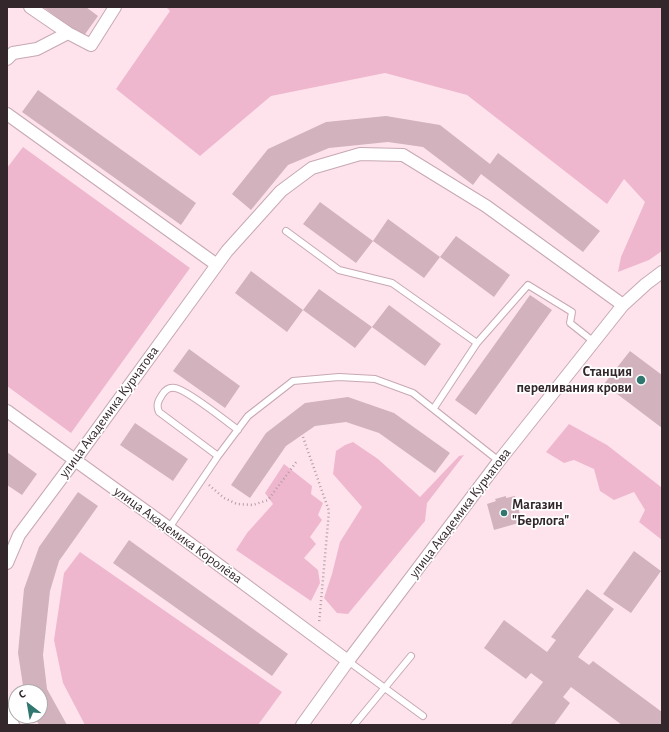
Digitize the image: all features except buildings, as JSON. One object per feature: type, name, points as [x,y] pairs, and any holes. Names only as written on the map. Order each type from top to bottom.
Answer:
[{"type":"street","points":[[30,7],[68,33],[91,45],[115,7]]},
{"type":"street","points":[[7,59],[13,53],[37,49],[68,33]]},
{"type":"street","points":[[7,114],[217,264]]},
{"type":"street","name":"улица Академика Курчатова","points":[[7,563],[19,535],[227,251],[281,191],[312,168],[360,154],[403,155],[486,206],[623,305]]},
{"type":"street","name":"улица Академика Курчатова","points":[[302,725],[348,661],[499,461],[623,305],[662,272]]},
{"type":"street","name":"улица Академика Королёва","points":[[7,411],[348,661]]},
{"type":"street","points":[[7,713],[13,725]]},
{"type":"lane","points":[[286,231],[339,270],[392,283],[477,343]]},
{"type":"lane","points":[[434,408],[477,343],[528,285],[572,312],[570,323],[594,342]]},
{"type":"lane","points":[[168,528],[248,416],[292,381],[339,377],[375,379],[413,392],[499,461]]},
{"type":"lane","points":[[218,456],[159,412],[157,407],[158,401],[165,391],[170,388],[181,390],[238,430]]},
{"type":"lane","points":[[354,725],[411,656]]},
{"type":"lane","points":[[348,661],[423,716]]},
{"type":"path","points":[[303,437],[329,511],[318,638]]},
{"type":"path","points":[[207,483],[224,498],[237,504],[253,505],[268,500],[297,461]]},
{"type":"shaded area","points":[[166,7],[662,7],[662,251],[649,260],[618,272],[621,257],[645,202],[624,179],[607,204],[467,95],[385,73],[271,96],[200,156],[116,89],[170,11]]},
{"type":"shaded area","points":[[23,147],[190,268],[71,433],[7,386],[7,168]]},
{"type":"shaded area","points":[[569,424],[607,445],[662,487],[662,540],[639,522],[645,510],[634,492],[614,500],[600,491],[594,469],[574,460],[564,463],[546,452]]},
{"type":"shaded area","points":[[353,442],[378,459],[420,497],[459,456],[464,455],[427,503],[425,521],[348,614],[337,613],[324,598],[340,542],[362,507],[333,474],[336,451]]},
{"type":"shaded area","points":[[284,464],[312,486],[311,494],[323,503],[318,515],[322,520],[310,537],[316,544],[304,558],[318,570],[320,583],[311,601],[236,550],[247,533],[273,504],[265,493]]},
{"type":"shaded area","points":[[80,552],[282,692],[258,725],[85,725],[63,683],[54,640],[64,573]]},
{"type":"place","name":"Станция переливания крови","points":[[641,380]]},
{"type":"place","name":"Магазин \"Берлога\"","points":[[504,513]]}]
